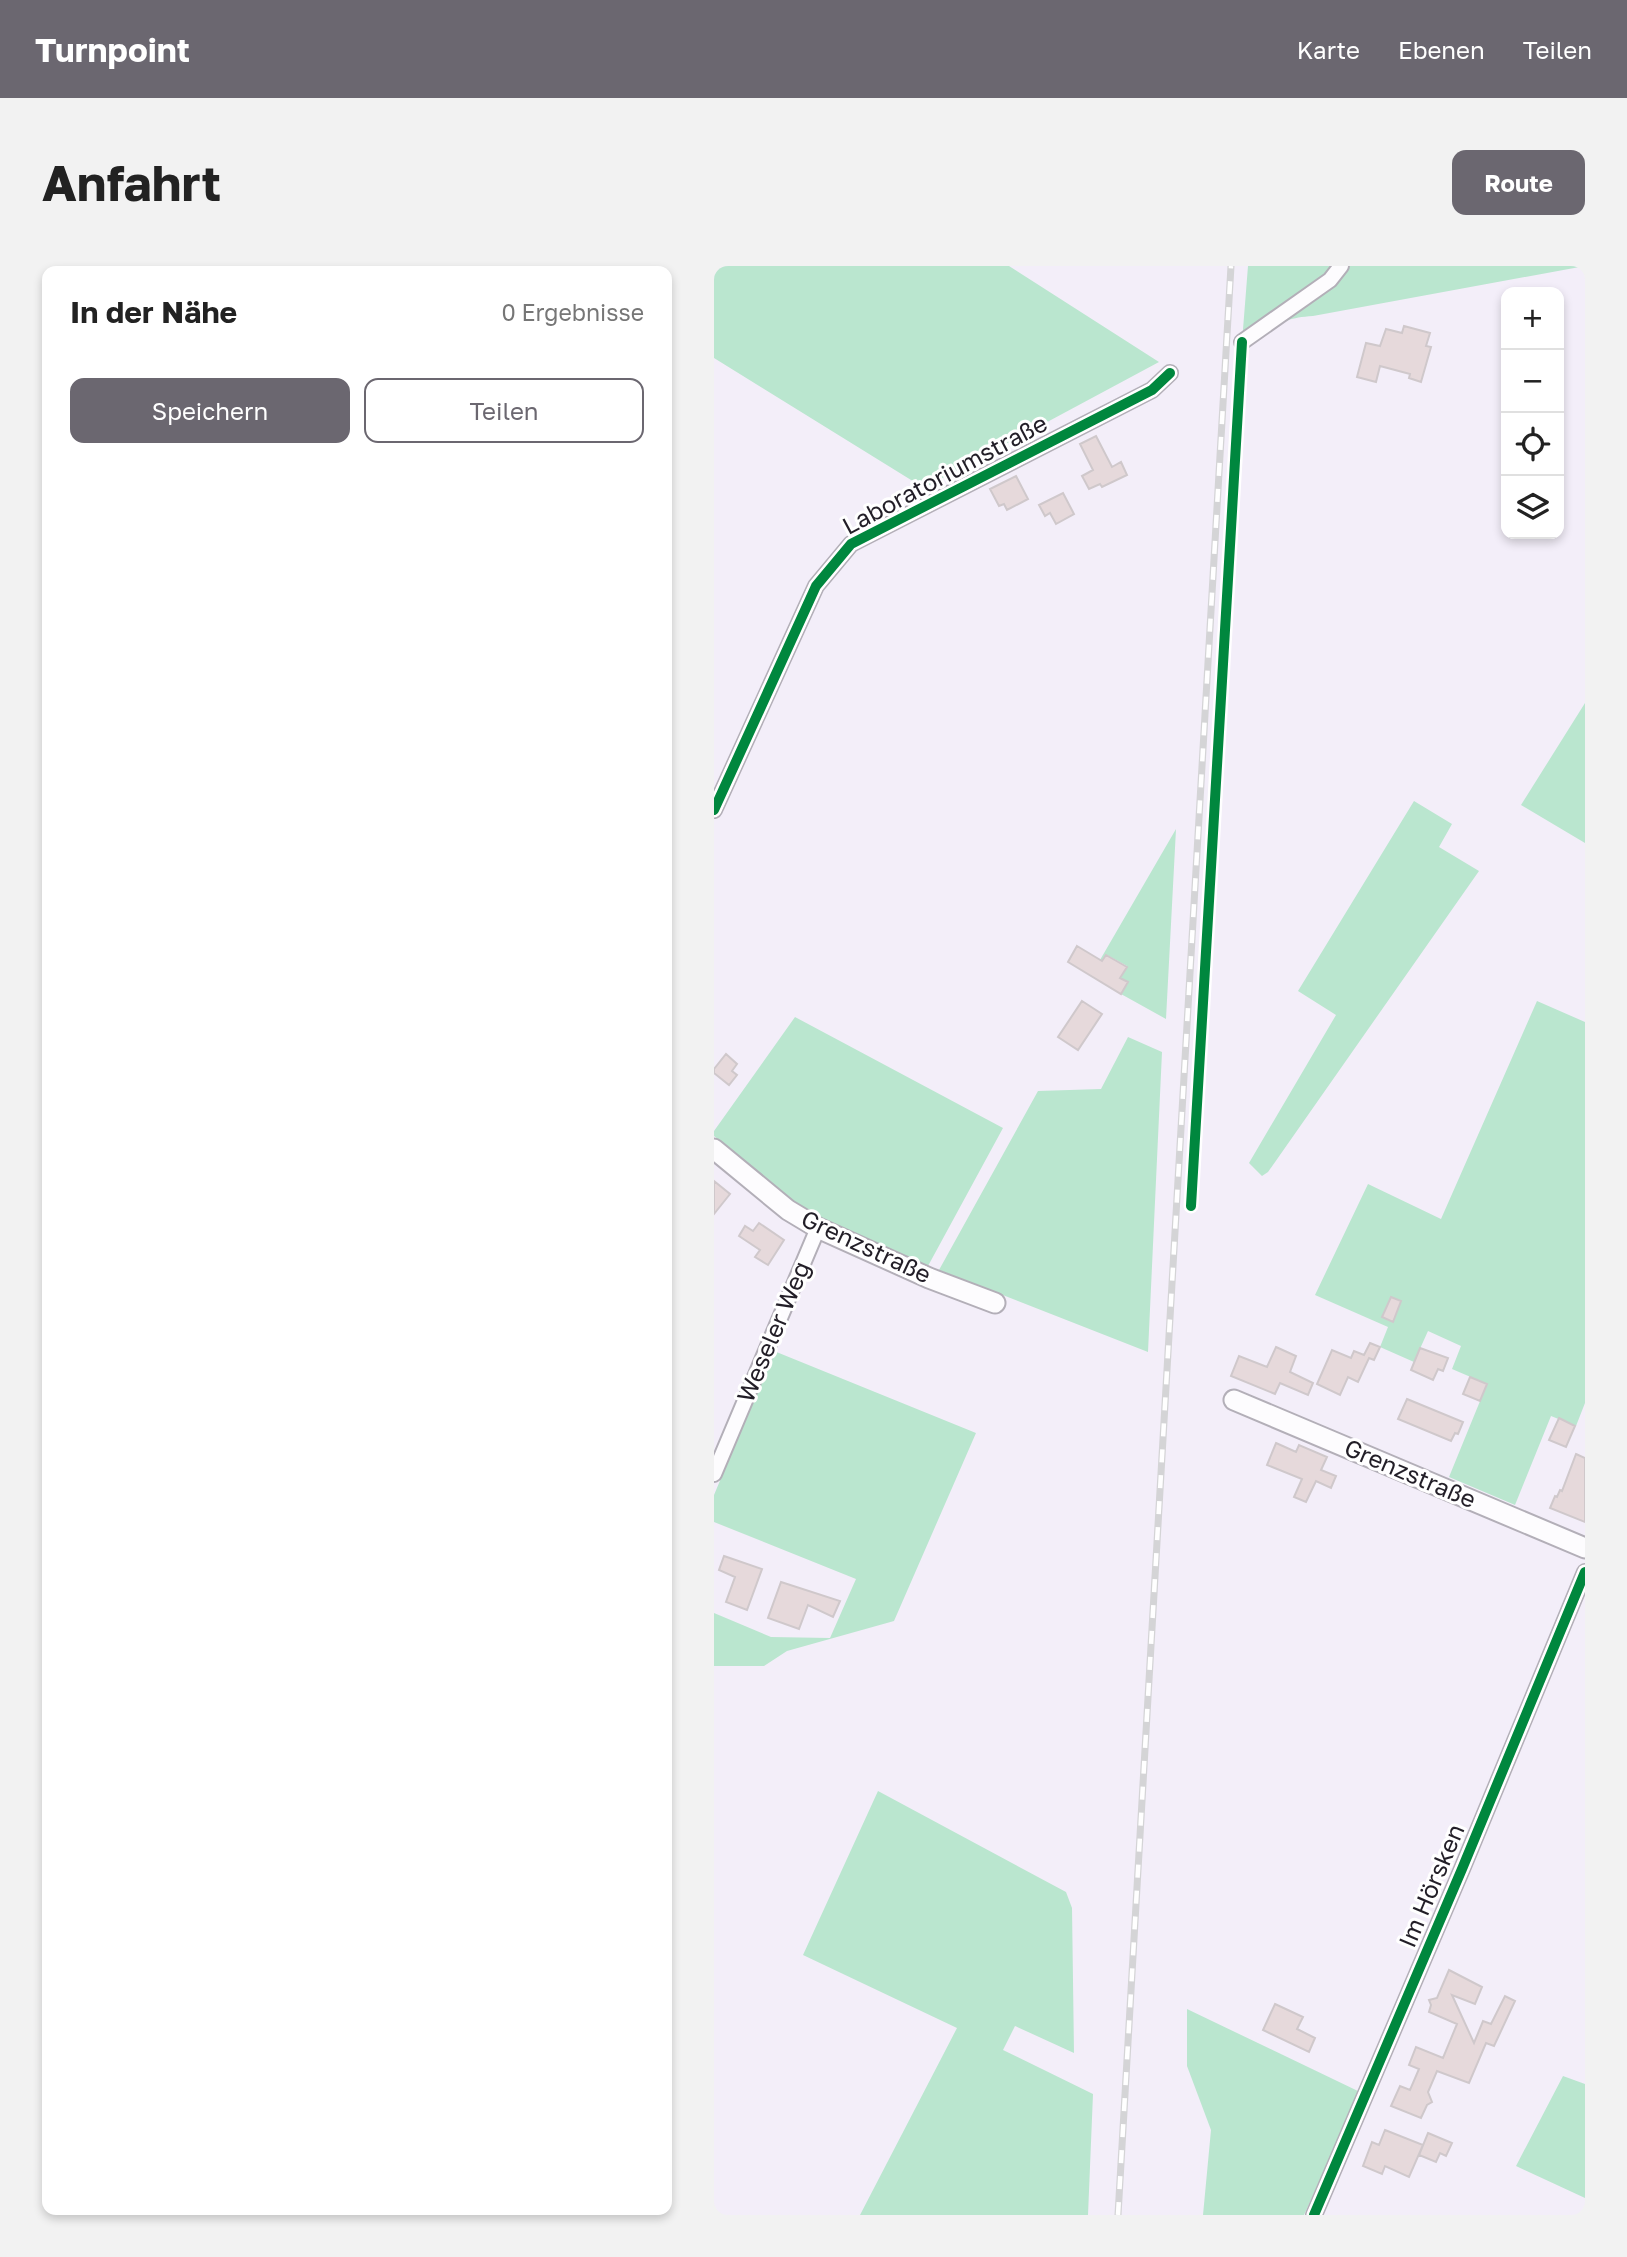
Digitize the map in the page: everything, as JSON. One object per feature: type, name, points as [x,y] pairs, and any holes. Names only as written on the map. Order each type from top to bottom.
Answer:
[{"type":"street","points":[[1242,342],[1330,280],[1341,266]]},
{"type":"street","name":"Laboratoriumstraße","points":[[714,810],[816,586],[851,544],[1152,390],[1170,373]]},
{"type":"street","name":"Grenzstraße","points":[[714,1149],[788,1210],[818,1228],[929,1278],[995,1303]]},
{"type":"street","name":"Weseler Weg","points":[[714,1474],[818,1228]]},
{"type":"street","name":"Grenzstraße","points":[[1234,1400],[1585,1548]]},
{"type":"street","name":"Im Hörsken","points":[[1314,2215],[1585,1572]]},
{"type":"green space","points":[[714,266],[1009,266],[1159,362],[924,488],[714,358]]},
{"type":"green space","points":[[1248,266],[1585,266],[1295,318],[1276,326],[1256,342],[1242,342]]},
{"type":"green space","points":[[1585,703],[1585,843],[1521,805]]},
{"type":"green space","points":[[1414,801],[1452,824],[1439,847],[1479,871],[1268,1172],[1262,1176],[1249,1163],[1336,1015],[1298,991]]},
{"type":"green space","points":[[1176,829],[1166,1019],[1121,994],[1128,983],[1120,978],[1127,966],[1107,955],[1100,960]]},
{"type":"green space","points":[[1537,1001],[1585,1022],[1585,1403],[1576,1426],[1551,1416],[1515,1505],[1449,1477],[1487,1384],[1452,1369],[1461,1346],[1428,1331],[1414,1362],[1380,1347],[1388,1327],[1315,1295],[1368,1184],[1441,1219]]},
{"type":"green space","points":[[795,1017],[1003,1128],[928,1266],[815,1219],[714,1136],[714,1131]]},
{"type":"green space","points":[[1128,1037],[1162,1052],[1148,1352],[939,1270],[1038,1091],[1101,1089]]},
{"type":"green space","points":[[774,1351],[976,1433],[894,1621],[787,1651],[764,1666],[714,1666],[714,1613],[771,1637],[830,1638],[856,1579],[714,1522],[714,1495]]},
{"type":"green space","points":[[878,1791],[1066,1892],[1072,1908],[1074,2053],[1015,2026],[1003,2050],[1093,2094],[1088,2215],[860,2215],[957,2028],[803,1955]]},
{"type":"green space","points":[[1187,2009],[1360,2092],[1304,2215],[1203,2215],[1211,2130],[1187,2066]]},
{"type":"green space","points":[[1563,2076],[1585,2084],[1585,2198],[1516,2166]]},
{"type":"building","points":[[1404,326],[1430,333],[1426,346],[1431,347],[1421,382],[1409,378],[1410,374],[1380,366],[1376,382],[1357,377],[1366,343],[1380,346],[1386,329],[1402,333]]},
{"type":"building","points":[[1096,436],[1112,467],[1121,462],[1127,475],[1102,487],[1100,484],[1089,489],[1082,476],[1093,470],[1080,444]]},
{"type":"building","points":[[1016,476],[1028,499],[1007,510],[1004,504],[999,506],[990,489]]},
{"type":"building","points":[[1063,493],[1074,514],[1056,524],[1050,513],[1045,516],[1039,505]]},
{"type":"building","points":[[1077,946],[1102,961],[1106,955],[1127,967],[1120,978],[1128,982],[1121,994],[1068,962]]},
{"type":"building","points":[[1082,1001],[1102,1014],[1078,1050],[1058,1037]]},
{"type":"building","points":[[726,1054],[737,1064],[732,1071],[737,1075],[729,1085],[714,1073],[714,1069]]},
{"type":"building","points":[[714,1181],[730,1194],[714,1214]]},
{"type":"building","points":[[759,1223],[784,1240],[768,1265],[755,1257],[760,1250],[739,1236],[745,1226],[753,1231]]},
{"type":"building","points":[[1391,1297],[1401,1301],[1393,1322],[1382,1317]]},
{"type":"building","points":[[1370,1343],[1380,1347],[1374,1360],[1369,1358],[1358,1382],[1348,1377],[1340,1395],[1317,1384],[1332,1350],[1351,1358],[1354,1351],[1364,1355]]},
{"type":"building","points":[[1276,1347],[1296,1356],[1290,1372],[1313,1383],[1308,1395],[1280,1383],[1275,1394],[1231,1376],[1239,1356],[1267,1367]]},
{"type":"building","points":[[1420,1348],[1448,1358],[1443,1371],[1438,1369],[1433,1380],[1411,1370]]},
{"type":"building","points":[[1470,1377],[1487,1384],[1480,1401],[1463,1394]]},
{"type":"building","points":[[1407,1399],[1463,1422],[1458,1434],[1455,1433],[1451,1441],[1398,1419]]},
{"type":"building","points":[[1559,1418],[1575,1426],[1566,1447],[1549,1440]]},
{"type":"building","points":[[1276,1443],[1296,1452],[1299,1445],[1327,1457],[1321,1470],[1336,1476],[1331,1488],[1316,1481],[1306,1502],[1294,1497],[1302,1479],[1267,1465]]},
{"type":"building","points":[[1576,1454],[1585,1458],[1585,1522],[1550,1508],[1555,1496],[1562,1491]]},
{"type":"building","points":[[724,1556],[762,1569],[747,1610],[726,1602],[735,1577],[719,1570]]},
{"type":"building","points":[[781,1582],[840,1601],[833,1617],[808,1605],[799,1629],[768,1618]]},
{"type":"building","points":[[1449,1970],[1482,1987],[1475,2004],[1452,1995],[1474,2043],[1483,2021],[1491,2024],[1505,1996],[1515,2001],[1494,2046],[1486,2043],[1469,2083],[1437,2071],[1428,2092],[1432,2102],[1427,2105],[1421,2118],[1391,2106],[1400,2086],[1410,2090],[1419,2069],[1409,2065],[1416,2047],[1443,2058],[1457,2024],[1429,2012],[1429,2000],[1437,1998]]},
{"type":"building","points":[[1275,2004],[1303,2017],[1297,2029],[1315,2038],[1309,2052],[1263,2030]]},
{"type":"building","points":[[1385,2130],[1423,2145],[1409,2177],[1385,2166],[1382,2174],[1363,2166],[1372,2142],[1379,2145]]},
{"type":"building","points":[[1428,2133],[1452,2143],[1446,2156],[1440,2153],[1436,2162],[1419,2155]]},
{"type":"railway","points":[[1118,2215],[1231,266]]},
{"type":"cycle path","points":[[1191,1206],[1242,342]]},
{"type":"cycle path","points":[[714,810],[816,586],[851,544],[1152,390],[1170,373]]},
{"type":"cycle path","points":[[1314,2215],[1585,1572]]}]
